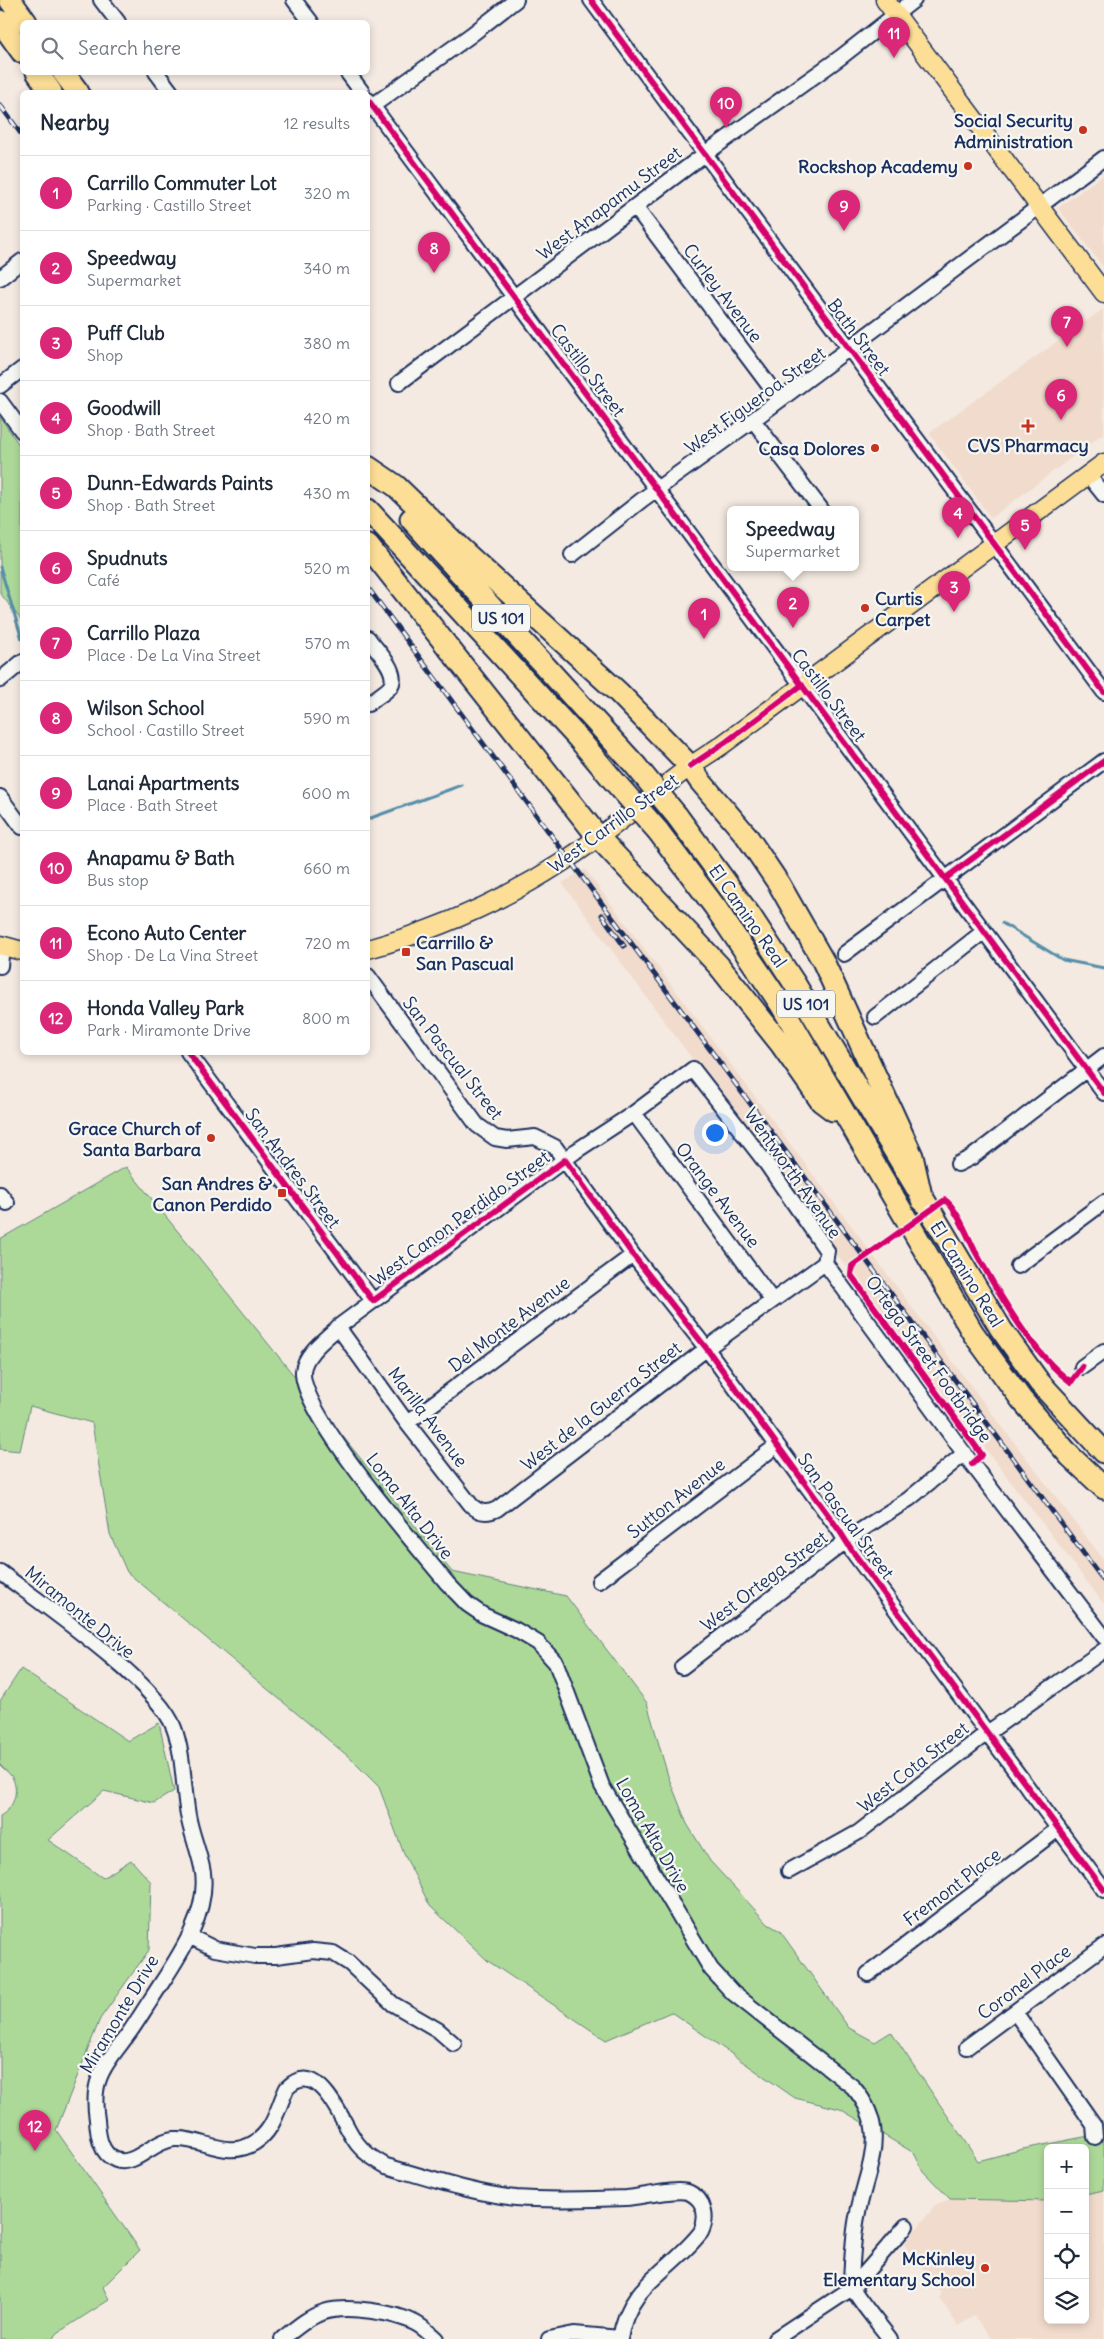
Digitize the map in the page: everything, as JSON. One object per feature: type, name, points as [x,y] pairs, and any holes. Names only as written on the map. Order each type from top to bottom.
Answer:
[{"type":"highway","points":[[10,0],[25,20]]},
{"type":"highway","points":[[0,21],[20,49]]},
{"type":"highway","points":[[39,75],[50,90]]},
{"type":"highway","points":[[65,75],[76,90]]},
{"type":"highway","points":[[370,470],[396,486],[461,549],[698,761],[809,934],[836,987],[912,1156],[922,1200]]},
{"type":"highway","name":"El Camino Real","points":[[370,471],[635,765],[677,816],[751,918],[793,981],[922,1200],[1001,1329],[1039,1382],[1104,1452]]},
{"type":"highway","name":"El Camino Real","points":[[370,512],[578,738],[658,831],[715,907],[780,1003],[956,1305],[991,1360],[1058,1442],[1104,1488]]},
{"type":"highway","points":[[370,549],[600,838],[719,966],[781,1044],[821,1100],[851,1124]]},
{"type":"main road","points":[[890,7],[932,61],[1038,207],[1104,292]]},
{"type":"main road","name":"West Carrillo Street","points":[[370,948],[418,934],[497,900],[600,838],[698,761],[1104,463]]},
{"type":"main road","points":[[1,945],[20,950]]},
{"type":"street","points":[[294,0],[309,20]]},
{"type":"street","points":[[370,104],[471,35],[516,0]]},
{"type":"street","name":"Bath Street","points":[[591,0],[1104,692]]},
{"type":"street","name":"West Anapamu Street","points":[[400,383],[636,208],[705,154],[841,57],[890,7],[914,0]]},
{"type":"street","points":[[107,2],[117,20]]},
{"type":"street","points":[[158,75],[170,90]]},
{"type":"street","points":[[349,75],[360,90]]},
{"type":"street","name":"Castillo Street","points":[[370,106],[515,297],[946,878],[983,932],[1104,1093]]},
{"type":"street","name":"West Figueroa Street","points":[[572,555],[1104,158]]},
{"type":"street","name":"Curley Avenue","points":[[636,208],[780,400]]},
{"type":"street","points":[[0,278],[20,263]]},
{"type":"street","points":[[0,386],[20,371]]},
{"type":"street","points":[[0,401],[20,428]]},
{"type":"street","points":[[753,420],[819,506]]},
{"type":"street","points":[[1088,475],[1104,495]]},
{"type":"street","points":[[370,641],[391,670],[392,675],[390,686],[370,702]]},
{"type":"street","points":[[0,680],[19,665]]},
{"type":"street","points":[[844,954],[1104,761]]},
{"type":"street","points":[[0,797],[20,824]]},
{"type":"street","points":[[875,1017],[983,932]]},
{"type":"street","points":[[0,966],[1,945]]},
{"type":"street","name":"San Pascual Street","points":[[370,979],[477,1124],[485,1132],[501,1139],[529,1136],[540,1138],[555,1147],[633,1255],[706,1349],[986,1734],[1104,1890]]},
{"type":"street","name":"San Andres Street","points":[[190,1055],[373,1301]]},
{"type":"street","points":[[958,1164],[972,1157],[1104,1056]]},
{"type":"street","name":"West Canon Perdido Street","points":[[305,1364],[311,1354],[338,1327],[565,1160],[693,1070]]},
{"type":"street","name":"Wentworth Avenue","points":[[693,1070],[801,1211],[828,1251],[826,1263],[965,1453],[1104,1637]]},
{"type":"street","name":"Orange Avenue","points":[[634,1113],[772,1300]]},
{"type":"street","points":[[1018,1266],[1104,1202]]},
{"type":"street","name":"Del Monte Avenue","points":[[407,1423],[633,1255]]},
{"type":"street","name":"West de la Guerra Street","points":[[497,1509],[706,1349],[826,1263]]},
{"type":"street","name":"Marilla Avenue","points":[[338,1327],[407,1423],[471,1505],[481,1512],[492,1512],[497,1509]]},
{"type":"street","points":[[1082,1367],[1104,1351]]},
{"type":"street","name":"Loma Alta Drive","points":[[305,1364],[304,1377],[321,1421],[447,1583],[467,1604],[483,1615],[516,1630],[538,1643],[556,1663],[602,1786],[618,1817],[712,1969],[733,1992],[853,2087],[863,2100],[872,2121],[875,2143],[857,2216],[853,2248],[852,2288]]},
{"type":"street","name":"Sutton Avenue","points":[[599,1581],[776,1446]]},
{"type":"street","name":"West Ortega Street","points":[[682,1667],[846,1542],[909,1499],[965,1453]]},
{"type":"street","name":"Miramonte Drive","points":[[0,1572],[122,1668],[159,1702],[169,1717],[177,1740],[190,1828],[203,1872],[203,1898],[198,1918],[189,1936],[134,2027],[99,2078],[96,2089],[96,2120],[101,2143],[106,2153],[116,2160],[128,2161],[152,2146],[173,2140],[198,2142],[229,2150],[244,2148],[264,2135],[271,2126],[287,2088],[291,2084],[303,2080],[315,2083],[326,2091],[360,2148],[386,2166],[516,2198],[588,2200],[640,2197],[678,2190],[690,2193],[699,2200],[704,2210],[705,2221],[701,2232],[639,2292],[626,2313],[620,2338]]},
{"type":"street","name":"West Cota Street","points":[[789,1871],[859,1832],[986,1734],[1104,1650]]},
{"type":"street","name":"Fremont Place","points":[[868,1974],[1058,1830]]},
{"type":"street","points":[[189,1936],[215,1949],[255,1956],[276,1956],[313,1951],[333,1953],[349,1964],[393,2004],[438,2030],[454,2044]]},
{"type":"street","name":"Coronel Place","points":[[967,2047],[1104,1946]]},
{"type":"street","points":[[1015,2012],[1094,2124],[1095,2137]]},
{"type":"street","points":[[775,2339],[852,2288],[906,2226]]},
{"type":"street","points":[[852,2288],[890,2339]]},
{"type":"street","points":[[282,2339],[309,2319],[332,2310],[348,2309],[403,2318],[414,2323],[436,2339]]},
{"type":"street","points":[[549,2339],[574,2334],[620,2338]]},
{"type":"shaded area","points":[[1104,174],[1104,268],[1058,208]]},
{"type":"shaded area","points":[[1103,309],[1104,433],[991,518],[929,433]]},
{"type":"shaded area","points":[[585,869],[943,1349],[1104,1560],[1104,1604],[830,1245],[562,883]]},
{"type":"shaded area","name":"McKinley Elementary School","points":[[1104,2190],[1104,2339],[992,2339],[974,2316],[958,2326],[940,2298],[941,2292],[904,2244],[935,2206],[950,2199],[1044,2201],[1044,2324],[1089,2324],[1089,2193]]},
{"type":"green space","points":[[0,417],[20,446],[20,618],[0,593]]},
{"type":"green space","points":[[126,1167],[452,1572],[566,1596],[647,1703],[668,1776],[687,1824],[710,1861],[768,1924],[780,1931],[849,2028],[875,2042],[891,2032],[978,2161],[1044,2145],[1044,2201],[950,2199],[923,2171],[914,2153],[840,2109],[795,2098],[671,2012],[606,2040],[488,1961],[430,1906],[404,1854],[379,1787],[349,1757],[127,1572],[110,1534],[92,1423],[30,1406],[20,1451],[0,1449],[0,1239]]},
{"type":"green space","points":[[21,1669],[128,1741],[159,1723],[174,1791],[154,1803],[104,1791],[48,1840],[103,1878],[131,1860],[151,1882],[149,1950],[100,2019],[56,2130],[140,2250],[103,2287],[109,2300],[59,2332],[52,2339],[0,2339],[0,1816],[12,1805],[15,1788],[12,1777],[0,1765],[0,1701]]},
{"type":"green space","points":[[1104,2133],[1104,2190],[1089,2193],[1089,2144],[1048,2144]]},
{"type":"waterway","points":[[0,567],[20,632]]},
{"type":"waterway","points":[[370,818],[462,785]]},
{"type":"waterway","points":[[1002,923],[1063,960],[1104,968]]},
{"type":"railway","points":[[0,105],[20,132]]},
{"type":"railway","points":[[370,591],[1104,1581]]},
{"type":"railway","points":[[602,915],[624,946]]},
{"type":"cycle path","points":[[591,0],[1104,692]]},
{"type":"cycle path","points":[[370,103],[1104,1093]]},
{"type":"cycle path","points":[[690,766],[726,742],[802,685]]},
{"type":"cycle path","points":[[946,878],[1104,761]]},
{"type":"cycle path","points":[[190,1055],[373,1301],[565,1160],[633,1255],[707,1349],[853,1552],[1104,1890]]},
{"type":"cycle path","name":"Ortega Street Footbridge","points":[[972,1464],[982,1455],[851,1275],[852,1266],[945,1200],[957,1215],[974,1249],[1005,1302],[1043,1356],[1071,1382],[1082,1367]]},
{"type":"place","name":"Econo Auto Center","points":[[894,58]]},
{"type":"place","name":"Anapamu & Bath","points":[[726,128]]},
{"type":"place","name":"Social Security Administration","points":[[1083,130]]},
{"type":"place","name":"Rockshop Academy","points":[[968,166]]},
{"type":"place","name":"Lanai Apartments","points":[[844,231]]},
{"type":"place","name":"Wilson School","points":[[434,273]]},
{"type":"place","name":"Carrillo Plaza","points":[[1067,347]]},
{"type":"place","name":"Spudnuts","points":[[1061,420]]},
{"type":"place","name":"CVS Pharmacy","points":[[1028,426]]},
{"type":"place","name":"Casa Dolores","points":[[875,448]]},
{"type":"place","name":"Goodwill","points":[[958,538]]},
{"type":"place","name":"Dunn-Edwards Paints","points":[[1025,550]]},
{"type":"place","name":"Curtis Carpet","points":[[865,608]]},
{"type":"place","name":"Puff Club","points":[[954,612]]},
{"type":"place","name":"Speedway","points":[[793,628]]},
{"type":"place","name":"Carrillo Commuter Lot","points":[[704,639]]},
{"type":"place","name":"Carrillo & San Pascual","points":[[406,952]]},
{"type":"place","name":"Grace Church of Santa Barbara","points":[[211,1138]]},
{"type":"place","name":"San Andres & Canon Perdido","points":[[282,1193]]},
{"type":"place","name":"Honda Valley Park","points":[[35,2151]]},
{"type":"place","name":"McKinley Elementary School","points":[[985,2268]]}]
